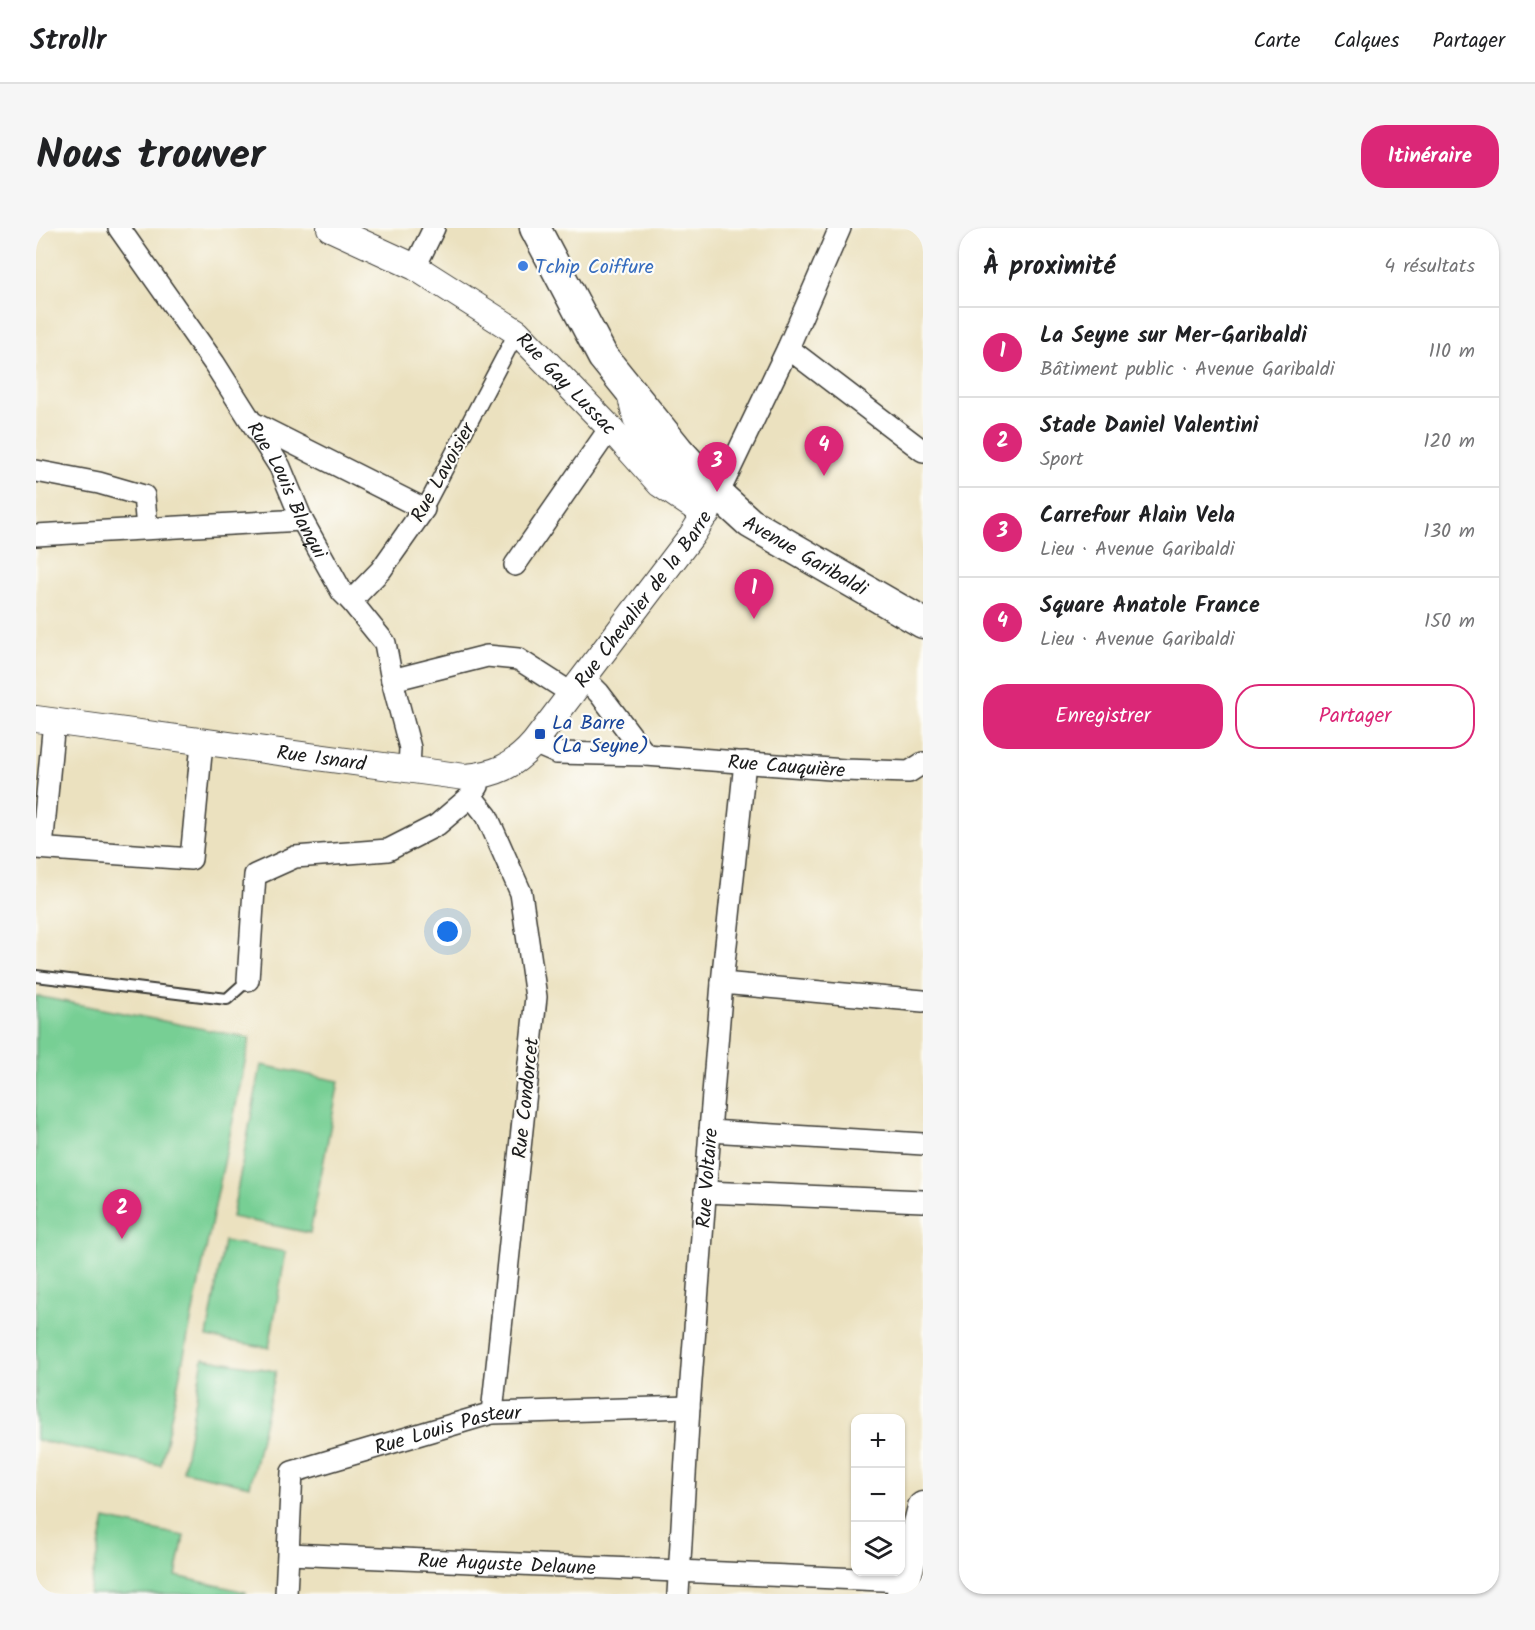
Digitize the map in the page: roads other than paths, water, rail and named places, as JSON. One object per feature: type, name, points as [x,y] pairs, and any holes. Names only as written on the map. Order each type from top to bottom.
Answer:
[{"type":"main road","name":"Avenue Garibaldi","points":[[535,228],[603,357],[678,450],[713,504],[923,623]]},
{"type":"main road","points":[[903,1588],[923,1507]]},
{"type":"street","name":"Rue Louis Blanqui","points":[[119,228],[209,355],[280,467],[302,520],[342,592],[385,644],[410,748],[409,769]]},
{"type":"street","name":"Rue Gay Lussac","points":[[330,228],[415,267],[517,332],[660,484],[697,509],[713,504]]},
{"type":"street","points":[[415,267],[434,228]]},
{"type":"street","points":[[713,504],[788,348],[840,228]]},
{"type":"street","name":"Rue Lavoisier","points":[[351,601],[381,570],[424,509],[517,332]]},
{"type":"street","points":[[788,348],[923,451]]},
{"type":"street","points":[[252,422],[424,509]]},
{"type":"street","points":[[515,565],[610,429]]},
{"type":"street","points":[[36,471],[99,483],[144,496],[147,528]]},
{"type":"street","name":"Rue Chevalier de la Barre","points":[[392,680],[487,656],[518,659],[578,685],[713,504]]},
{"type":"street","points":[[36,535],[302,520]]},
{"type":"street","points":[[578,685],[599,693],[646,755]]},
{"type":"street","name":"Rue Isnard","points":[[45,720],[465,777],[478,786],[524,755],[578,685]]},
{"type":"street","points":[[45,720],[39,848],[191,859],[202,742]]},
{"type":"street","name":"Rue Cauquière","points":[[534,743],[557,753],[646,755],[909,772],[923,763]]},
{"type":"street","name":"Rue Voltaire","points":[[678,1594],[705,1191],[722,983],[745,762]]},
{"type":"street","points":[[248,980],[255,875],[295,857],[388,850],[437,825],[478,786]]},
{"type":"street","name":"Rue Condorcet","points":[[478,786],[487,816],[521,894],[536,997],[492,1413]]},
{"type":"street","points":[[722,983],[923,1001]]},
{"type":"street","points":[[710,1131],[923,1144]]},
{"type":"street","points":[[705,1191],[923,1201]]},
{"type":"street","name":"Rue Louis Pasteur","points":[[289,1554],[292,1472],[492,1413],[689,1407]]},
{"type":"street","points":[[286,1594],[289,1554]]},
{"type":"street","name":"Rue Auguste Delaune","points":[[289,1554],[679,1572],[903,1588]]},
{"type":"lane","points":[[36,976],[226,999],[248,980]]},
{"type":"place","name":"Tchip Coiffure","points":[[523,266]]},
{"type":"place","name":"Square Anatole France","points":[[824,476]]},
{"type":"place","name":"Carrefour Alain Vela","points":[[717,492]]},
{"type":"place","name":"La Seyne sur Mer-Garibaldi","points":[[754,619]]},
{"type":"place","name":"La Barre (La Seyne)","points":[[540,734]]},
{"type":"place","name":"Stade Daniel Valentini","points":[[122,1239]]}]
